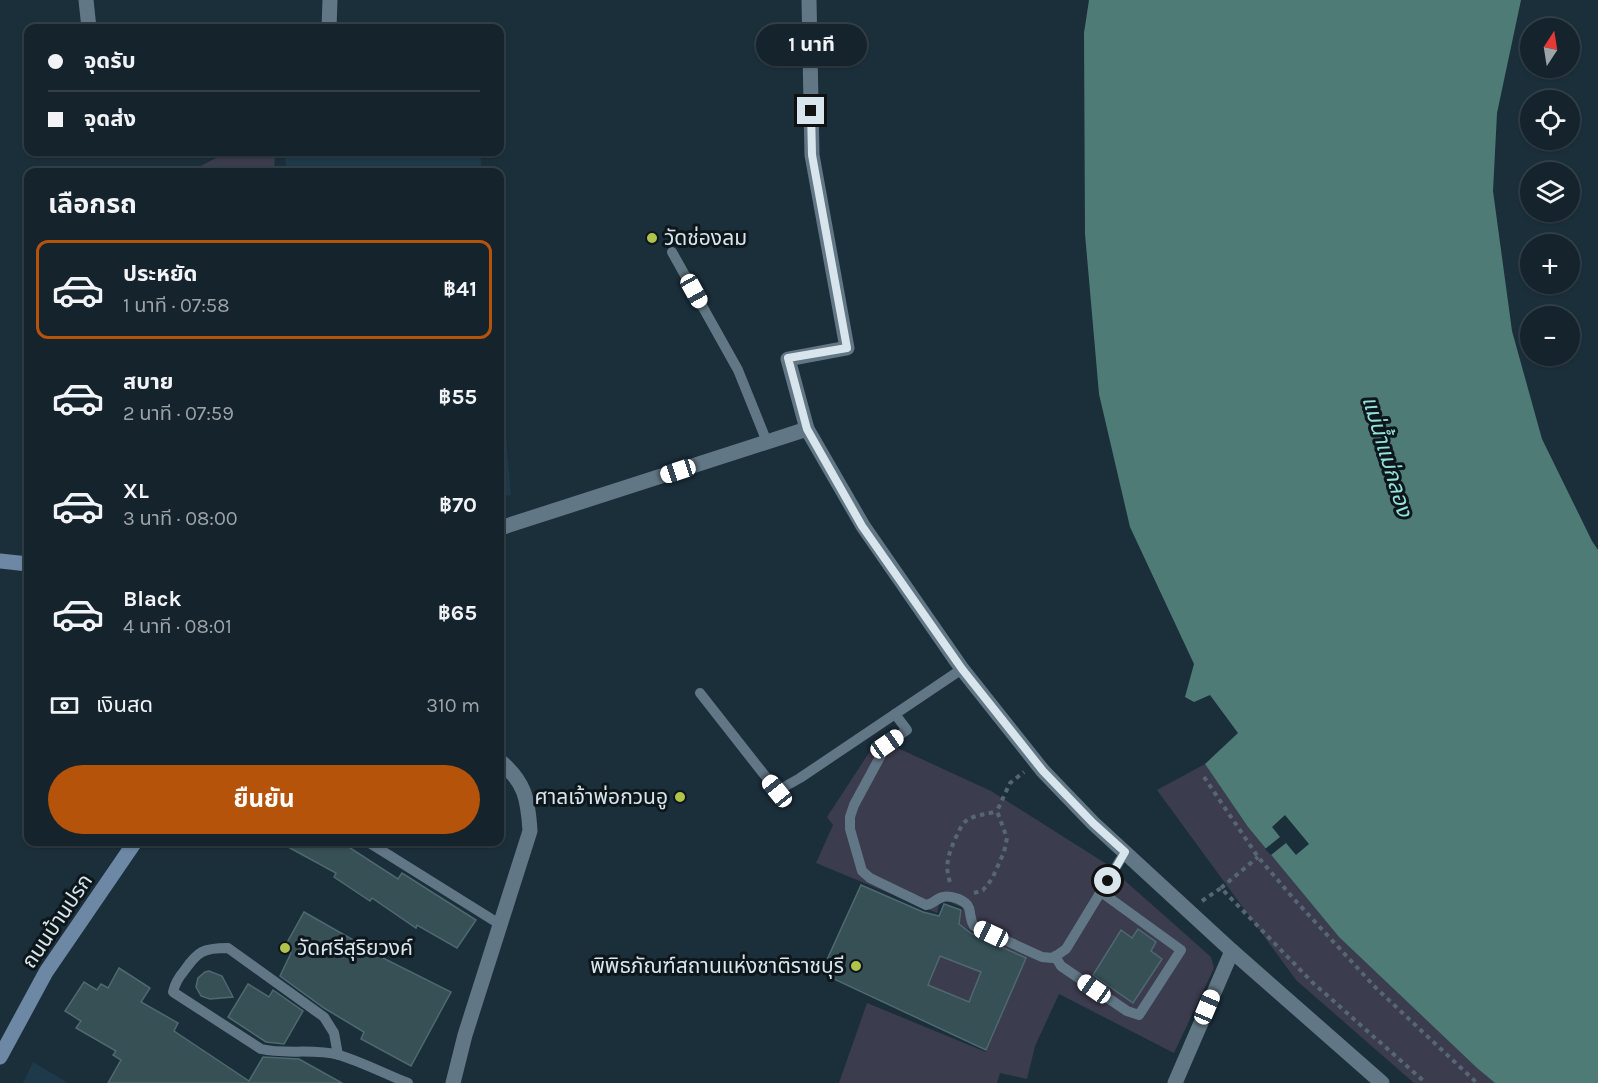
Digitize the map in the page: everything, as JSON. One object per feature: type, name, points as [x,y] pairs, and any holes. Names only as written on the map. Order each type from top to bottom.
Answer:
[{"type":"street","points":[[86,0],[88,24]]},
{"type":"street","points":[[329,24],[330,0]]},
{"type":"street","points":[[809,0],[812,155],[847,348],[788,358],[807,429],[862,526],[962,669],[1037,762],[1093,823],[1232,951],[1382,1083]]},
{"type":"street","points":[[504,527],[807,429]]},
{"type":"street","points":[[0,561],[24,564]]},
{"type":"street","points":[[453,1083],[465,1035],[530,831],[528,802],[514,773],[504,764]]},
{"type":"street","name":"ถนนบ้านปรก","points":[[0,1057],[5,1034],[132,846]]},
{"type":"street","points":[[1175,1083],[1232,951]]},
{"type":"lane","points":[[672,252],[738,370],[766,442]]},
{"type":"lane","points":[[700,693],[777,791],[800,778],[962,669]]},
{"type":"lane","points":[[894,714],[907,730],[887,744],[854,805],[850,817],[850,829],[862,871],[870,878],[926,905],[942,897],[949,896],[960,900],[969,908],[971,922],[974,926],[1042,957],[1053,958],[1066,950],[1125,852]]},
{"type":"lane","points":[[374,846],[501,925]]},
{"type":"lane","points":[[1055,956],[1061,966],[1127,1011],[1139,1016],[1181,950],[1101,892]]},
{"type":"lane","points":[[338,1055],[334,1033],[324,1017],[228,948],[212,948],[196,954],[175,983],[173,992],[261,1049],[276,1053],[315,1052],[338,1055],[408,1083]]},
{"type":"path","points":[[972,893],[983,890],[992,879],[1004,852],[1007,838],[997,814],[1010,783],[1037,762]]},
{"type":"path","points":[[1204,777],[1258,857],[1316,924],[1420,1032],[1477,1083]]},
{"type":"path","points":[[957,889],[950,882],[947,873],[949,853],[953,844],[966,821],[984,814],[997,814]]},
{"type":"path","points":[[1190,911],[1258,857]]},
{"type":"path","points":[[1221,888],[1312,982],[1426,1083]]},
{"type":"shaded area","points":[[220,156],[275,156],[274,168],[197,168]]},
{"type":"shaded area","points":[[285,156],[480,156],[482,168],[286,168]]},
{"type":"shaded area","points":[[504,415],[511,495],[504,496]]},
{"type":"shaded area","points":[[878,739],[991,791],[1105,863],[1211,957],[1214,968],[1174,1053],[1059,994],[1035,1046],[1027,1079],[1000,1073],[997,1083],[839,1083],[867,1003],[986,1052],[1024,961],[959,924],[963,908],[941,898],[937,913],[816,863],[833,825],[827,817]]},
{"type":"shaded area","points":[[1205,764],[1248,827],[1339,937],[1495,1083],[1414,1083],[1296,980],[1157,790]]},
{"type":"shaded area","points":[[940,956],[981,972],[969,1002],[929,985]]},
{"type":"shaded area","points":[[33,1062],[68,1083],[23,1083]]},
{"type":"water","name":"แม่น้ำแม่กลอง","points":[[1089,0],[1521,0],[1497,113],[1493,191],[1512,331],[1520,366],[1542,439],[1598,550],[1598,1083],[1495,1083],[1339,937],[1248,827],[1205,764],[1238,733],[1210,695],[1194,702],[1185,697],[1194,664],[1130,527],[1099,394],[1085,234],[1084,33]]},
{"type":"pier","points":[[1285,815],[1309,844],[1296,855],[1286,843],[1271,855],[1265,849],[1280,837],[1272,827]]},
{"type":"building","points":[[286,846],[347,846],[398,879],[402,873],[476,920],[457,948],[417,925],[416,928],[372,898],[370,901],[334,877],[336,873]]},
{"type":"building","name":"พิพิธภัณฑ์สถานแห่งชาติราชบุรี","points":[[861,885],[923,912],[939,916],[944,904],[961,910],[959,924],[971,933],[1026,958],[986,1050],[821,973]],"holes":[[[940,956],[981,972],[969,1002],[928,985]]]},
{"type":"building","points":[[304,912],[364,946],[363,948],[451,992],[411,1066],[361,1039],[364,1032],[324,1008],[280,976],[291,953],[284,948]]},
{"type":"building","points":[[1138,929],[1156,942],[1151,951],[1162,959],[1133,1003],[1093,975],[1121,930],[1132,938]]},
{"type":"building","points":[[119,968],[150,988],[141,1002],[178,1023],[174,1031],[249,1081],[263,1057],[299,1059],[342,1083],[108,1083],[121,1060],[113,1055],[116,1051],[76,1028],[81,1021],[65,1011],[84,982],[97,990],[101,984],[108,988]]},
{"type":"building","points":[[209,971],[222,976],[233,997],[210,999],[201,996],[196,987],[198,978]]},
{"type":"building","points":[[248,984],[269,997],[273,990],[303,1011],[284,1044],[266,1042],[228,1017]]},
{"type":"place","name":"วัดช่องลม","points":[[652,238]]},
{"type":"place","name":"ศาลเจ้าพ่อกวนอู","points":[[680,797]]},
{"type":"place","name":"วัดศรีสุริยวงค์","points":[[285,948]]},
{"type":"place","name":"พิพิธภัณฑ์สถานแห่งชาติราชบุรี","points":[[856,966]]},
{"type":"route","points":[[811,111],[812,155],[847,348],[788,358],[807,429],[862,526],[962,669],[1043,771],[1093,823],[1125,852],[1108,881]]}]
